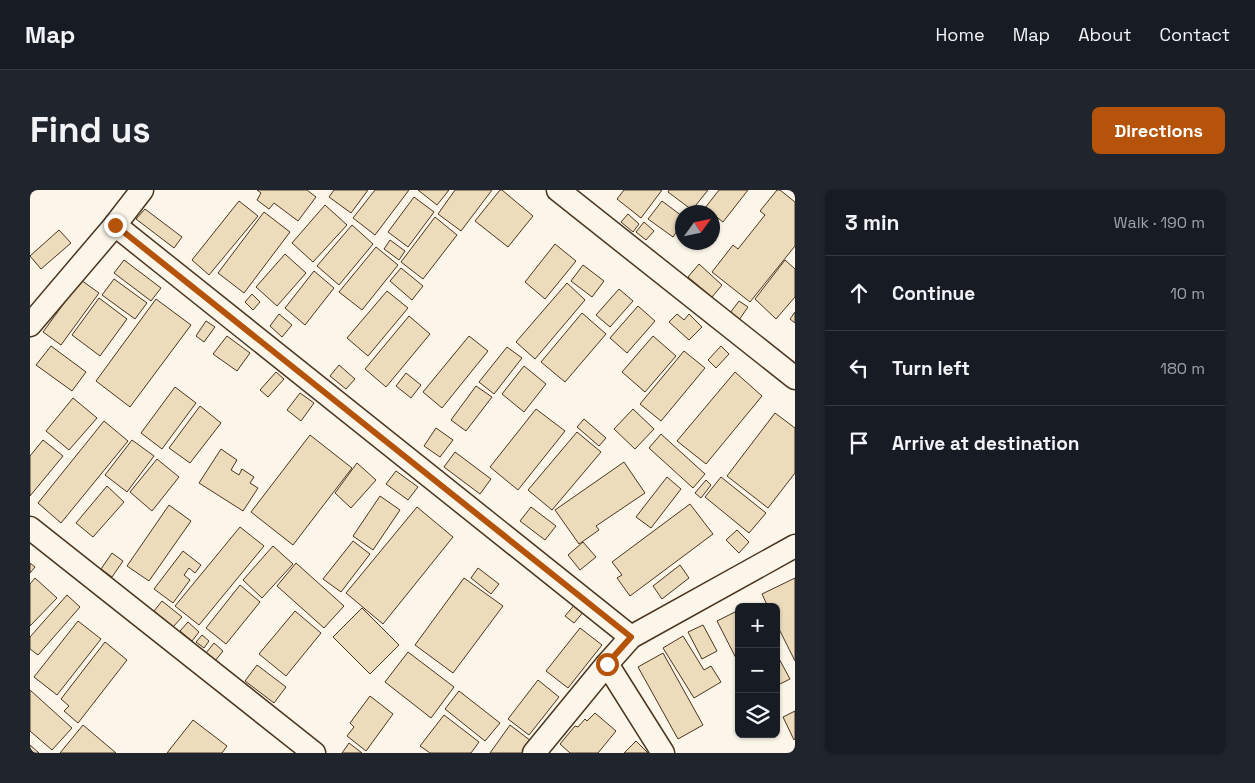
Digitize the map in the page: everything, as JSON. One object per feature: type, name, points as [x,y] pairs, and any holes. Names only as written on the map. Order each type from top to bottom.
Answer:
[{"type":"street","points":[[30,325],[115,225],[142,190]]},
{"type":"street","points":[[558,190],[795,378]]},
{"type":"street","points":[[115,225],[631,637]]},
{"type":"street","points":[[30,528],[314,753]]},
{"type":"street","points":[[534,753],[631,637],[795,546]]},
{"type":"street","points":[[607,664],[663,753]]},
{"type":"building","points":[[257,190],[307,190],[316,197],[298,221],[274,203],[269,209],[257,200],[261,193]]},
{"type":"building","points":[[334,190],[368,190],[351,213],[329,197]]},
{"type":"building","points":[[375,190],[409,190],[375,235],[353,218]]},
{"type":"building","points":[[418,190],[449,190],[437,205]]},
{"type":"building","points":[[455,190],[492,190],[461,231],[438,214]]},
{"type":"building","points":[[500,190],[533,216],[508,247],[475,221]]},
{"type":"building","points":[[624,190],[662,190],[641,218],[617,199]]},
{"type":"building","points":[[669,190],[708,190],[696,205],[685,205],[668,192]]},
{"type":"building","points":[[719,190],[748,190],[723,222],[720,220],[720,205],[707,205]]},
{"type":"building","points":[[777,190],[780,190],[795,202],[795,246],[750,302],[712,272],[733,245],[738,249],[765,215],[760,211]]},
{"type":"building","points":[[414,197],[434,212],[408,247],[388,232]]},
{"type":"building","points":[[239,201],[258,216],[209,275],[192,260]]},
{"type":"building","points":[[662,201],[675,211],[675,234],[673,237],[648,219]]},
{"type":"building","points":[[325,205],[347,225],[313,262],[292,243]]},
{"type":"building","points":[[145,209],[182,237],[174,248],[136,219]]},
{"type":"building","points":[[264,212],[290,232],[244,293],[218,273]]},
{"type":"building","points":[[628,214],[639,224],[633,232],[621,222]]},
{"type":"building","points":[[435,217],[457,235],[423,279],[401,262]]},
{"type":"building","points":[[644,222],[654,231],[646,240],[636,232]]},
{"type":"building","points":[[352,225],[373,244],[339,285],[317,266]]},
{"type":"building","points":[[59,230],[71,243],[41,269],[30,256]]},
{"type":"building","points":[[390,240],[405,251],[399,260],[384,249]]},
{"type":"building","points":[[555,244],[576,261],[545,299],[525,282]]},
{"type":"building","points":[[376,247],[398,265],[362,310],[339,292]]},
{"type":"building","points":[[285,254],[306,273],[277,306],[256,287]]},
{"type":"building","points":[[124,260],[161,288],[151,301],[114,273]]},
{"type":"building","points":[[785,260],[795,269],[795,297],[776,319],[755,299]]},
{"type":"building","points":[[699,264],[722,285],[712,297],[688,277]]},
{"type":"building","points":[[583,265],[604,281],[592,297],[571,281]]},
{"type":"building","points":[[401,268],[423,286],[412,300],[390,281]]},
{"type":"building","points":[[314,271],[334,288],[305,325],[285,308]]},
{"type":"building","points":[[114,279],[147,303],[135,319],[102,295]]},
{"type":"building","points":[[81,280],[99,293],[61,345],[43,332]]},
{"type":"building","points":[[567,283],[585,300],[535,359],[516,342]]},
{"type":"building","points":[[619,289],[633,301],[610,327],[596,315]]},
{"type":"building","points":[[387,291],[408,308],[368,356],[347,338]]},
{"type":"building","points":[[252,294],[260,302],[253,310],[245,302]]},
{"type":"building","points":[[99,298],[127,319],[100,356],[72,335]]},
{"type":"building","points":[[156,299],[191,325],[130,407],[96,381]]},
{"type":"building","points":[[739,301],[748,307],[739,320],[730,313]]},
{"type":"building","points":[[638,306],[655,321],[627,353],[610,338]]},
{"type":"building","points":[[795,312],[795,323],[790,319]]},
{"type":"building","points":[[582,313],[606,334],[565,382],[541,362]]},
{"type":"building","points":[[279,314],[292,325],[282,337],[270,326]]},
{"type":"building","points":[[677,314],[684,320],[689,314],[702,327],[689,340],[669,322]]},
{"type":"building","points":[[409,316],[430,334],[386,387],[365,369]]},
{"type":"building","points":[[206,321],[215,327],[204,342],[196,336]]},
{"type":"building","points":[[227,336],[250,353],[237,371],[213,354]]},
{"type":"building","points":[[469,336],[488,351],[442,408],[423,392]]},
{"type":"building","points":[[653,336],[676,356],[645,392],[622,372]]},
{"type":"building","points":[[51,346],[86,372],[72,391],[36,365]]},
{"type":"building","points":[[721,346],[729,354],[716,368],[708,360]]},
{"type":"building","points":[[507,347],[522,358],[494,394],[479,382]]},
{"type":"building","points":[[684,351],[705,368],[661,421],[640,404]]},
{"type":"building","points":[[339,365],[355,379],[346,389],[330,376]]},
{"type":"building","points":[[524,366],[546,384],[524,412],[502,394]]},
{"type":"building","points":[[276,372],[284,379],[268,397],[260,390]]},
{"type":"building","points":[[735,372],[762,396],[706,464],[677,441]]},
{"type":"building","points":[[406,373],[421,385],[411,398],[396,386]]},
{"type":"building","points":[[476,386],[492,397],[466,431],[451,420]]},
{"type":"building","points":[[175,387],[196,403],[162,449],[141,433]]},
{"type":"building","points":[[300,393],[314,403],[301,421],[287,410]]},
{"type":"building","points":[[73,398],[97,418],[69,450],[46,431]]},
{"type":"building","points":[[200,406],[221,423],[190,463],[169,448]]},
{"type":"building","points":[[536,409],[565,431],[518,490],[490,467]]},
{"type":"building","points":[[633,409],[654,429],[635,449],[614,429]]},
{"type":"building","points":[[775,413],[795,428],[795,473],[768,508],[727,476]]},
{"type":"building","points":[[584,419],[606,438],[599,446],[577,427]]},
{"type":"building","points":[[104,421],[128,441],[61,523],[38,503]]},
{"type":"building","points":[[436,428],[453,440],[440,457],[424,446]]},
{"type":"building","points":[[577,432],[601,452],[552,510],[528,490]]},
{"type":"building","points":[[661,434],[705,474],[693,488],[649,448]]},
{"type":"building","points":[[310,435],[352,468],[293,545],[251,512]]},
{"type":"building","points":[[43,440],[63,456],[30,496],[30,456]]},
{"type":"building","points":[[132,440],[154,456],[127,492],[105,475]]},
{"type":"building","points":[[221,449],[237,460],[231,470],[239,475],[242,469],[254,477],[250,483],[258,488],[243,511],[199,483]]},
{"type":"building","points":[[455,452],[491,479],[480,494],[444,467]]},
{"type":"building","points":[[157,459],[179,477],[152,511],[130,492]]},
{"type":"building","points":[[624,462],[645,493],[596,526],[599,530],[579,544],[555,510]]},
{"type":"building","points":[[357,463],[376,480],[351,508],[335,493]]},
{"type":"building","points":[[396,471],[418,487],[408,500],[386,484]]},
{"type":"building","points":[[667,477],[681,489],[651,528],[636,517]]},
{"type":"building","points":[[721,477],[766,513],[749,533],[705,497]]},
{"type":"building","points":[[706,480],[711,485],[701,498],[695,493]]},
{"type":"building","points":[[107,486],[124,502],[93,537],[76,523]]},
{"type":"building","points":[[380,496],[400,510],[373,550],[353,536]]},
{"type":"building","points":[[690,504],[713,534],[630,596],[617,578],[622,575],[612,562]]},
{"type":"building","points":[[169,505],[191,521],[149,581],[127,566]]},
{"type":"building","points":[[417,507],[453,537],[383,624],[346,593]]},
{"type":"building","points":[[531,507],[556,526],[545,540],[520,521]]},
{"type":"building","points":[[240,527],[264,546],[199,625],[175,606]]},
{"type":"building","points":[[737,530],[749,542],[739,553],[726,540]]},
{"type":"building","points":[[353,541],[370,554],[341,592],[323,579]]},
{"type":"building","points":[[583,542],[596,557],[580,570],[568,555]]},
{"type":"building","points":[[273,546],[293,564],[262,598],[243,580]]},
{"type":"building","points":[[183,551],[201,565],[195,573],[189,568],[184,575],[190,580],[173,603],[154,589]]},
{"type":"building","points":[[112,553],[123,561],[112,577],[101,569]]},
{"type":"building","points":[[30,563],[35,567],[30,573]]},
{"type":"building","points":[[296,563],[344,606],[324,628],[277,586]]},
{"type":"building","points":[[680,565],[689,578],[662,599],[653,586]]},
{"type":"building","points":[[478,568],[499,584],[491,594],[471,578]]},
{"type":"building","points":[[35,578],[57,598],[30,626],[30,584]]},
{"type":"building","points":[[464,578],[503,606],[453,673],[415,645]]},
{"type":"building","points":[[795,578],[795,661],[780,631],[780,603],[766,603],[762,594]]},
{"type":"building","points":[[240,585],[260,602],[226,644],[206,628]]},
{"type":"building","points":[[67,595],[80,607],[38,655],[30,649],[30,637]]},
{"type":"building","points":[[162,601],[182,617],[173,627],[154,611]]},
{"type":"building","points":[[576,603],[585,610],[574,623],[565,616]]},
{"type":"building","points":[[362,608],[399,645],[370,674],[333,637]]},
{"type":"building","points":[[295,611],[321,633],[286,676],[259,654]]},
{"type":"building","points":[[735,612],[735,656],[717,621]]},
{"type":"building","points":[[78,621],[101,639],[57,695],[34,677]]},
{"type":"building","points":[[188,622],[199,632],[192,641],[180,631]]},
{"type":"building","points":[[703,625],[717,651],[702,659],[688,632]]},
{"type":"building","points":[[580,628],[602,645],[568,688],[546,671]]},
{"type":"building","points":[[202,635],[209,641],[204,648],[196,642]]},
{"type":"building","points":[[683,636],[704,670],[711,666],[721,682],[694,698],[663,648]]},
{"type":"building","points":[[105,642],[127,660],[78,723],[64,711],[69,706],[61,699]]},
{"type":"building","points":[[214,643],[223,651],[215,661],[206,653]]},
{"type":"building","points":[[408,652],[454,687],[431,718],[385,682]]},
{"type":"building","points":[[663,653],[703,725],[678,739],[638,667]]},
{"type":"building","points":[[780,660],[790,679],[780,684]]},
{"type":"building","points":[[257,665],[286,687],[274,703],[245,681]]},
{"type":"building","points":[[538,680],[559,697],[529,735],[508,719]]},
{"type":"building","points":[[30,690],[72,728],[52,750],[30,731]]},
{"type":"building","points":[[459,691],[500,723],[485,741],[445,709]]},
{"type":"building","points":[[370,696],[393,714],[366,751],[347,736],[354,727],[350,723]]},
{"type":"building","points":[[795,711],[795,739],[794,740],[783,717]]},
{"type":"building","points":[[595,713],[616,731],[598,753],[570,753],[560,744],[575,726],[578,727],[585,719],[587,721]]},
{"type":"building","points":[[444,715],[479,742],[471,753],[430,753],[420,746]]},
{"type":"building","points":[[193,720],[227,746],[222,753],[167,753]]},
{"type":"building","points":[[83,725],[116,753],[60,753]]},
{"type":"building","points":[[510,725],[531,741],[522,753],[490,753]]},
{"type":"building","points":[[636,741],[648,753],[624,753]]},
{"type":"building","points":[[349,743],[362,753],[342,753]]},
{"type":"building","points":[[30,745],[39,753],[30,753]]},
{"type":"route","points":[[115,225],[631,637],[607,664]]}]
